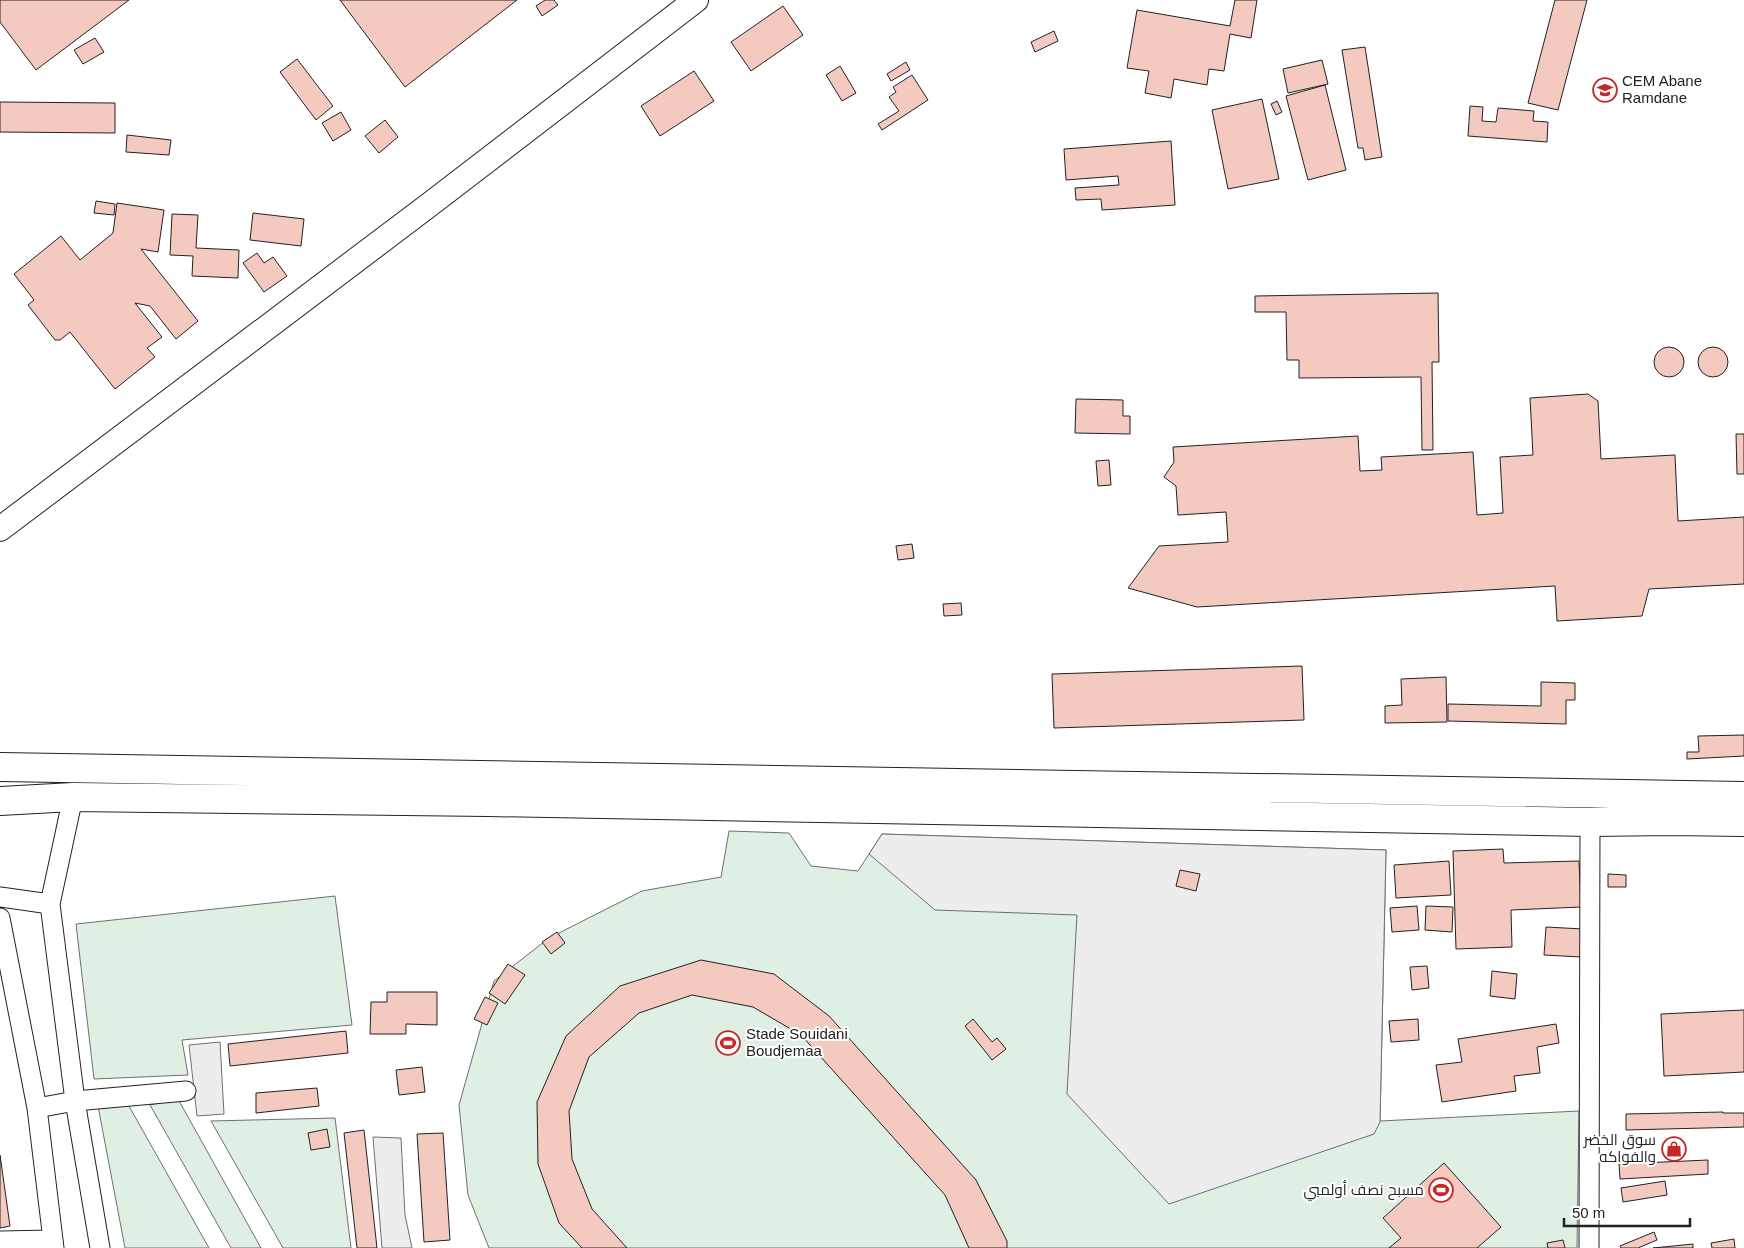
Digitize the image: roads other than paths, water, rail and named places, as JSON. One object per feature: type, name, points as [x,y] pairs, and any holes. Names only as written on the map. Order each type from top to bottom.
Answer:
[{"type":"highway","points":[[0,767],[1744,796]]},
{"type":"highway","points":[[0,801],[72,797],[673,804],[993,812],[1590,822],[1744,822]]},
{"type":"main road","points":[[0,529],[429,205],[696,0]]},
{"type":"street","points":[[72,797],[50,904],[75,1101],[100,1248]]},
{"type":"street","points":[[1589,1248],[1590,822]]},
{"type":"street","points":[[0,897],[50,904]]},
{"type":"street","points":[[0,918],[37,1108],[53,1244],[0,1241]]},
{"type":"street","points":[[37,1108],[75,1101],[186,1091]]},
{"type":"place","name":"CEM Abane Ramdane","points":[[1605,90]]},
{"type":"place","name":"Stade Souidani Boudjemaa","points":[[728,1043]]},
{"type":"place","name":"سوق الخضر والفواكه","points":[[1674,1149]]},
{"type":"place","name":"مسبح نصف أولمبي","points":[[1441,1190]]}]
